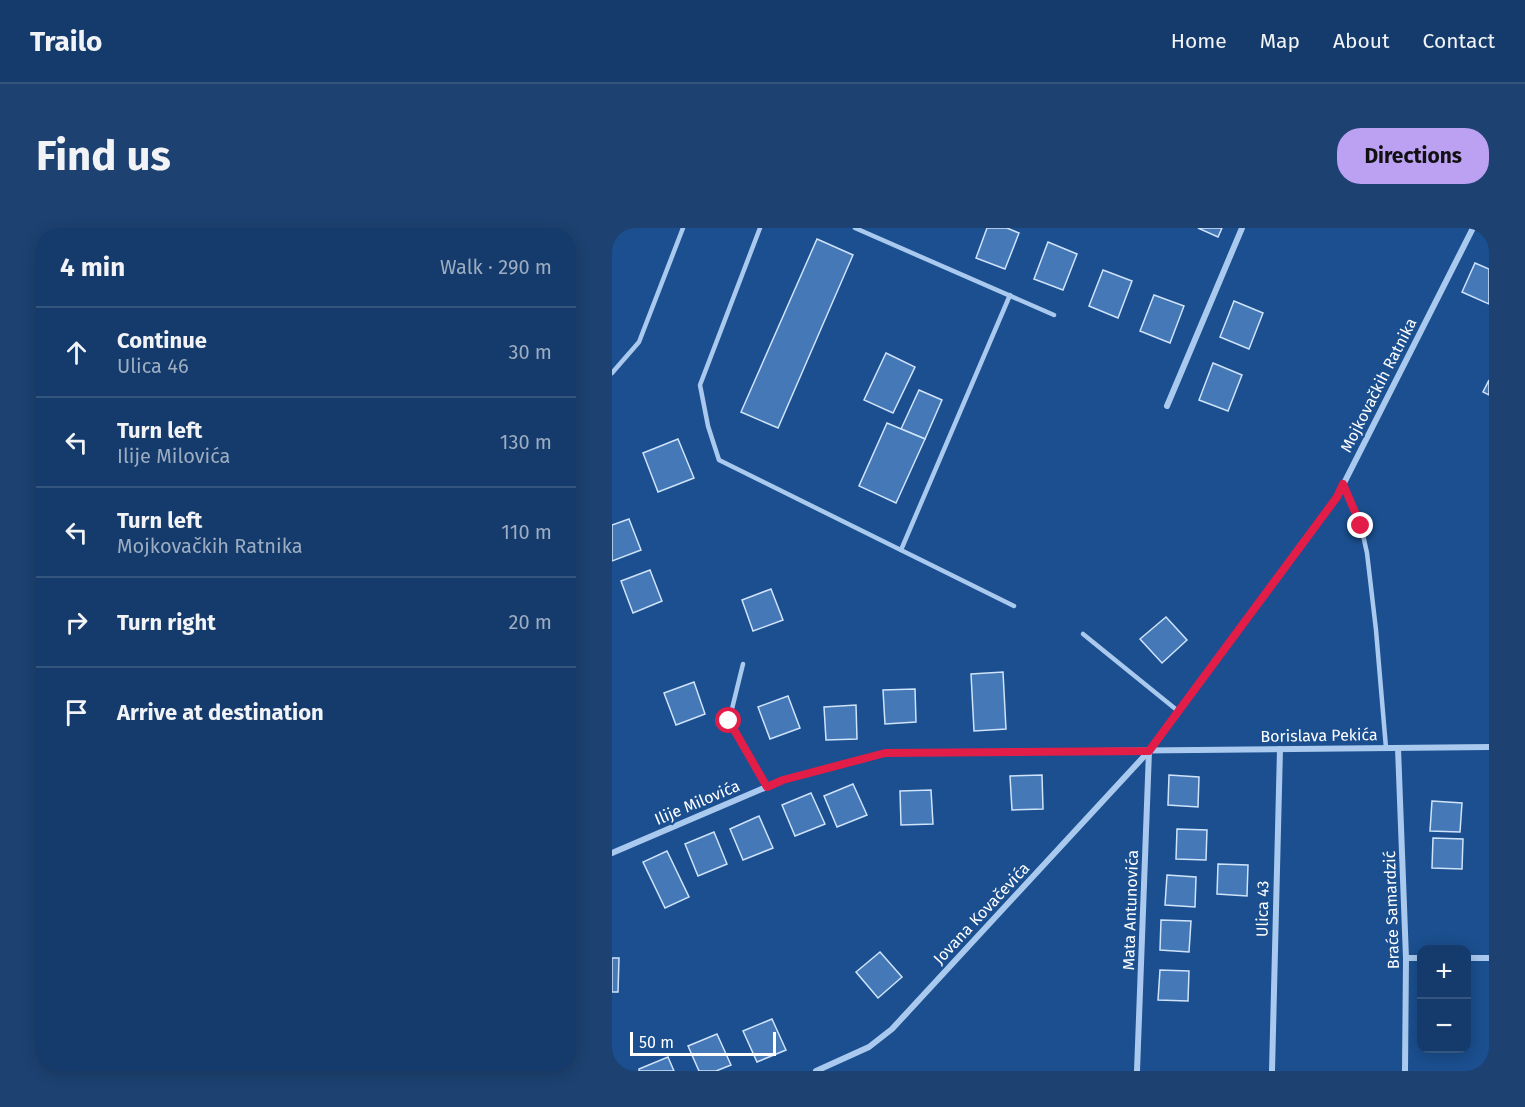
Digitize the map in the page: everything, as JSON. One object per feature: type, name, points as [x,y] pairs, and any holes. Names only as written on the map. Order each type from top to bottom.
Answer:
[{"type":"street","points":[[1167,406],[1242,228]]},
{"type":"street","name":"Mojkovačkih Ratnika","points":[[1149,751],[1337,497],[1473,228]]},
{"type":"street","name":"Borislava Pekića","points":[[1149,751],[1489,747]]},
{"type":"street","name":"Braće Samardzić","points":[[1398,748],[1407,958],[1405,1071]]},
{"type":"street","name":"Ulica 43","points":[[1272,1071],[1280,749]]},
{"type":"street","name":"Ilije Milovića","points":[[612,853],[783,780],[885,753],[1149,751]]},
{"type":"street","name":"Jovana Kovačevića","points":[[816,1071],[870,1047],[892,1029],[1149,751]]},
{"type":"street","name":"Mata Antunovića","points":[[1137,1071],[1149,751]]},
{"type":"street","points":[[1407,958],[1417,958]]},
{"type":"street","points":[[1471,958],[1489,958]]},
{"type":"lane","points":[[612,373],[639,342],[683,228]]},
{"type":"lane","points":[[760,228],[700,385],[708,426],[719,460],[1014,606]]},
{"type":"lane","points":[[855,228],[1054,315]]},
{"type":"lane","points":[[901,550],[1010,296]]},
{"type":"lane","points":[[1343,484],[1361,526],[1367,553],[1386,748]]},
{"type":"lane","points":[[1083,634],[1178,711]]},
{"type":"lane","points":[[743,664],[729,721],[767,787]]},
{"type":"building","points":[[987,228],[1007,228],[1019,233],[1005,269],[976,258]]},
{"type":"building","points":[[1198,228],[1222,228],[1218,237]]},
{"type":"building","points":[[817,239],[853,255],[778,428],[741,412]]},
{"type":"building","points":[[1048,242],[1077,254],[1063,290],[1034,279]]},
{"type":"building","points":[[1475,263],[1489,269],[1489,304],[1462,292]]},
{"type":"building","points":[[1103,270],[1132,281],[1118,318],[1089,306]]},
{"type":"building","points":[[1154,295],[1184,306],[1170,343],[1140,331]]},
{"type":"building","points":[[1234,301],[1263,313],[1249,349],[1220,337]]},
{"type":"building","points":[[886,353],[915,367],[893,413],[864,400]]},
{"type":"building","points":[[1213,363],[1242,375],[1228,411],[1199,400]]},
{"type":"building","points":[[1489,380],[1489,395],[1483,392]]},
{"type":"building","points":[[919,390],[942,400],[925,439],[901,429]]},
{"type":"building","points":[[887,423],[925,439],[896,503],[859,486]]},
{"type":"building","points":[[678,439],[694,478],[658,492],[643,453]]},
{"type":"building","points":[[629,519],[641,550],[612,561],[612,525]]},
{"type":"building","points":[[650,570],[662,601],[633,613],[621,581]]},
{"type":"building","points":[[771,589],[783,620],[753,631],[742,600]]},
{"type":"building","points":[[1166,617],[1187,640],[1162,663],[1140,639]]},
{"type":"building","points":[[1003,672],[1006,729],[974,731],[971,674]]},
{"type":"building","points":[[694,682],[705,714],[676,725],[664,693]]},
{"type":"building","points":[[915,689],[916,722],[885,724],[883,690]]},
{"type":"building","points":[[788,696],[800,728],[770,739],[758,707]]},
{"type":"building","points":[[856,705],[857,739],[826,740],[824,707]]},
{"type":"building","points":[[1042,775],[1043,809],[1012,810],[1010,776]]},
{"type":"building","points":[[1169,775],[1199,777],[1198,807],[1168,805]]},
{"type":"building","points":[[853,784],[867,815],[837,827],[824,796]]},
{"type":"building","points":[[931,790],[933,824],[901,825],[900,791]]},
{"type":"building","points":[[811,793],[825,824],[795,836],[782,805]]},
{"type":"building","points":[[1432,801],[1462,803],[1460,832],[1430,831]]},
{"type":"building","points":[[759,816],[773,848],[743,860],[730,829]]},
{"type":"building","points":[[1177,829],[1207,830],[1206,860],[1176,859]]},
{"type":"building","points":[[714,832],[727,864],[698,876],[685,844]]},
{"type":"building","points":[[1433,838],[1463,839],[1462,869],[1432,868]]},
{"type":"building","points":[[667,851],[689,897],[665,908],[643,862]]},
{"type":"building","points":[[1218,864],[1248,865],[1247,896],[1217,894]]},
{"type":"building","points":[[1167,875],[1196,877],[1195,907],[1165,905]]},
{"type":"building","points":[[1161,920],[1191,921],[1189,952],[1160,950]]},
{"type":"building","points":[[880,952],[902,977],[878,998],[856,972]]},
{"type":"building","points":[[612,958],[619,958],[618,992],[612,992]]},
{"type":"building","points":[[1160,970],[1189,971],[1188,1001],[1158,1000]]},
{"type":"building","points":[[772,1019],[786,1050],[757,1062],[743,1031]]},
{"type":"building","points":[[717,1034],[731,1065],[716,1071],[699,1071],[688,1046]]},
{"type":"building","points":[[668,1057],[674,1071],[639,1071],[639,1069]]},
{"type":"route","points":[[729,721],[767,787],[783,780],[885,753],[1149,751],[1337,497],[1343,484],[1361,526]]}]
